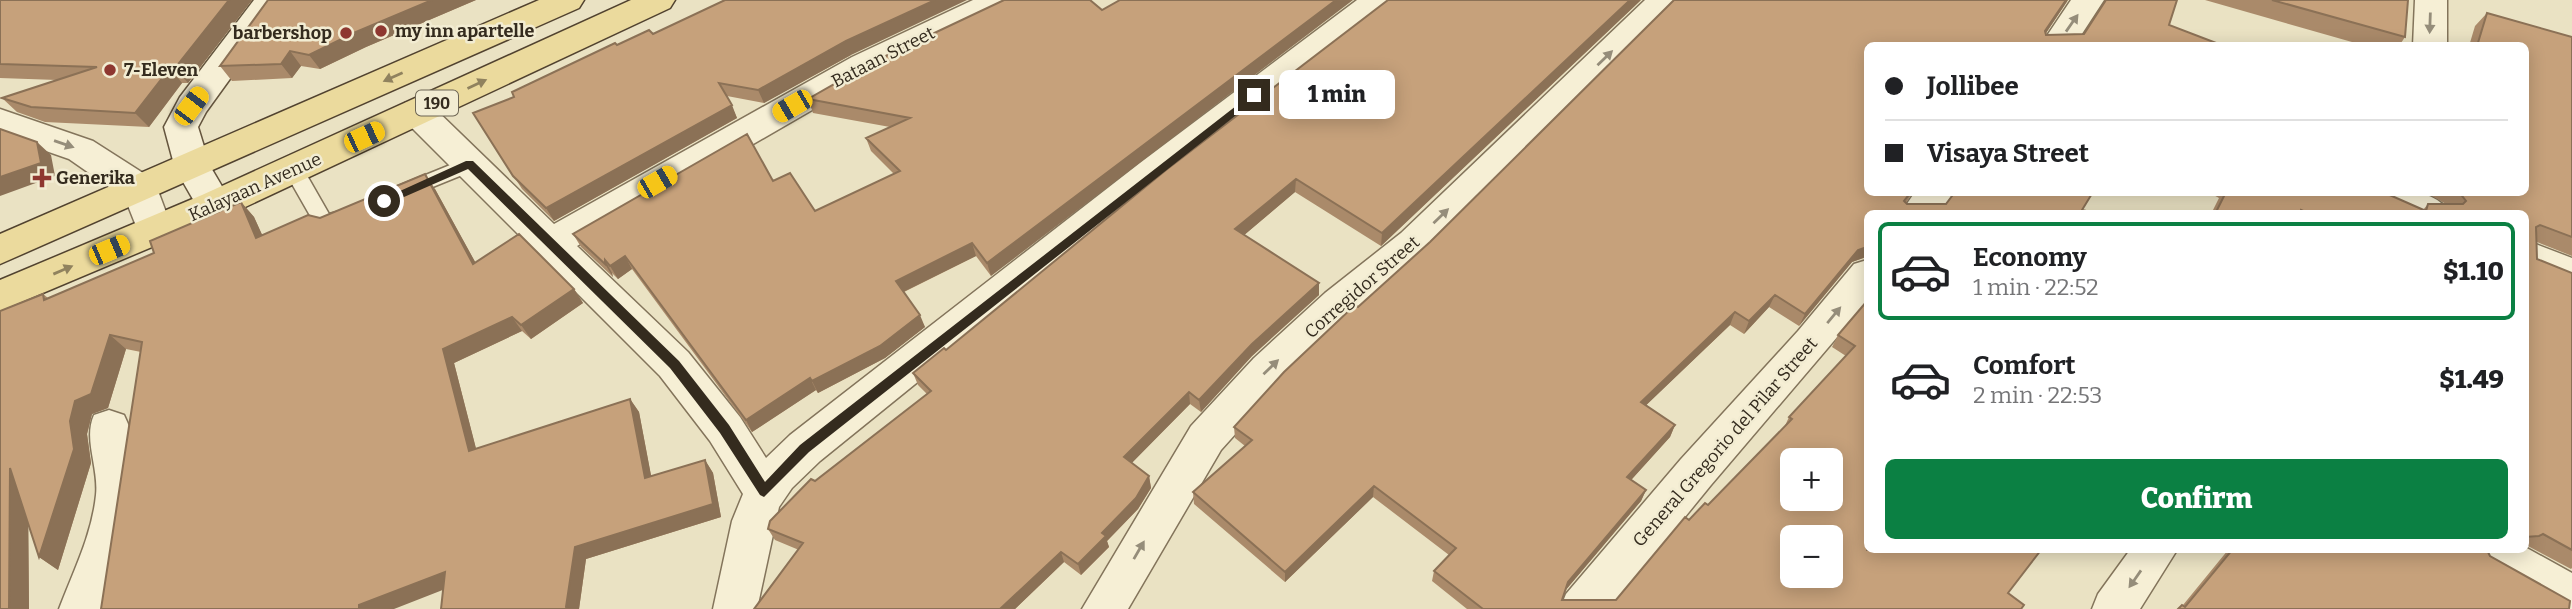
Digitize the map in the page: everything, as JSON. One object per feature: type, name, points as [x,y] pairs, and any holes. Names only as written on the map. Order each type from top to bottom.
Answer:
[{"type":"main road","name":"190","points":[[0,250],[568,0]]},
{"type":"main road","name":"Kalayaan Avenue","points":[[0,296],[293,170],[659,0]]},
{"type":"street","points":[[215,205],[193,167],[181,127],[191,106],[271,0]]},
{"type":"street","name":"Bataan Street","points":[[549,244],[864,65],[1001,0]]},
{"type":"street","points":[[735,609],[742,590],[751,534],[764,491],[805,448],[1153,172],[1379,0]]},
{"type":"street","name":"Corregidor Street","points":[[1104,609],[1206,438],[1268,370],[1339,304],[1414,243],[1664,0]]},
{"type":"street","points":[[2059,42],[2088,0]]},
{"type":"street","points":[[2430,42],[2431,0]]},
{"type":"street","points":[[417,112],[674,364],[725,429],[764,491]]},
{"type":"street","points":[[0,122],[81,150],[141,190],[155,231]]},
{"type":"street","points":[[1921,210],[1933,196]]},
{"type":"street","points":[[2386,199],[2420,210]]},
{"type":"street","points":[[2529,256],[2572,274]]},
{"type":"street","name":"General Gregorio del Pilar Street","points":[[1582,609],[1696,472],[1812,342],[1864,279]]},
{"type":"street","points":[[81,609],[116,502],[118,476],[108,427]]},
{"type":"street","points":[[2114,609],[2153,553]]},
{"type":"street","points":[[2495,553],[2572,596]]},
{"type":"lane","points":[[388,199],[470,164]]},
{"type":"lane","points":[[293,170],[323,221],[331,222],[364,209]]},
{"type":"building","points":[[0,0],[229,0],[135,113],[31,107],[2,98],[97,67],[0,64]]},
{"type":"building","points":[[268,0],[432,0],[309,55],[290,51],[281,64],[220,66]]},
{"type":"building","points":[[725,0],[935,0],[846,41],[758,90],[719,83],[732,105],[546,208],[513,176],[473,113],[514,97],[512,92],[615,43],[617,45],[649,30],[653,34]]},
{"type":"building","points":[[1004,0],[1090,0],[1102,10],[1120,0],[1336,0],[987,263],[972,243],[896,281],[920,315],[880,346],[812,381],[810,378],[746,420],[625,256],[610,266],[605,260],[605,264],[573,234],[747,134],[773,181],[790,173],[815,211],[900,171],[866,138],[910,118],[808,99],[873,62]]},
{"type":"building","points":[[1388,0],[1630,0],[1382,233],[1296,179],[1235,229],[1319,283],[1252,344],[1199,400],[1189,392],[1124,457],[1149,476],[1136,498],[1102,533],[1106,536],[1078,564],[1061,552],[1000,609],[754,609],[803,543],[768,529],[770,521],[811,479],[815,481],[931,391],[913,373],[944,348],[946,350],[1166,170]]},
{"type":"building","points":[[1674,0],[2066,0],[2045,31],[2046,35],[2084,34],[2106,0],[2177,0],[2169,25],[2214,42],[1864,42],[1864,196],[1908,196],[1904,201],[1907,204],[1946,204],[1952,196],[2091,196],[2082,210],[1864,210],[1864,248],[1858,250],[1805,314],[1775,295],[1749,321],[1735,312],[1641,402],[1675,425],[1627,477],[1646,490],[1568,582],[1562,600],[1616,600],[1685,517],[1689,520],[1705,503],[1708,505],[1792,419],[1789,417],[1855,346],[1838,335],[1864,305],[1864,553],[2039,553],[2008,593],[2024,605],[2021,609],[1483,609],[1434,571],[1456,548],[1374,486],[1285,572],[1193,492],[1252,440],[1234,427],[1284,372],[1355,305],[1358,307],[1430,242]]},
{"type":"building","points":[[2272,0],[2408,0],[2405,37]]},
{"type":"building","points":[[2487,13],[2572,37],[2572,237],[2540,225],[2536,227],[2537,259],[2572,273],[2572,550],[2543,534],[2529,537],[2529,210],[2426,210],[2428,204],[2463,204],[2466,201],[2462,196],[2529,196],[2529,42],[2478,42]]},
{"type":"building","points":[[0,129],[37,142],[41,163],[0,177]]},
{"type":"building","points":[[425,174],[473,264],[519,234],[574,289],[521,325],[512,317],[443,349],[469,451],[630,399],[645,478],[705,460],[713,504],[575,547],[566,607],[570,609],[441,609],[445,572],[359,605],[359,609],[101,609],[142,342],[110,335],[91,394],[75,401],[70,421],[74,449],[39,557],[10,468],[9,609],[0,609],[0,311],[43,294],[44,300],[154,253],[150,241],[241,202],[256,238],[308,215],[320,218]]},
{"type":"building","points":[[2224,196],[2392,196],[2424,210],[2217,210]]},
{"type":"building","points":[[2230,553],[2488,553],[2570,601],[2569,609],[2178,609],[2182,605],[2185,607]]},
{"type":"place","name":"my inn apartelle","points":[[381,31]]},
{"type":"place","name":"barbershop","points":[[346,33]]},
{"type":"place","name":"7-Eleven","points":[[110,70]]},
{"type":"place","name":"Generika","points":[[42,178]]},
{"type":"route","points":[[384,201],[470,164],[674,364],[725,429],[764,491],[805,448],[1254,95]]}]
